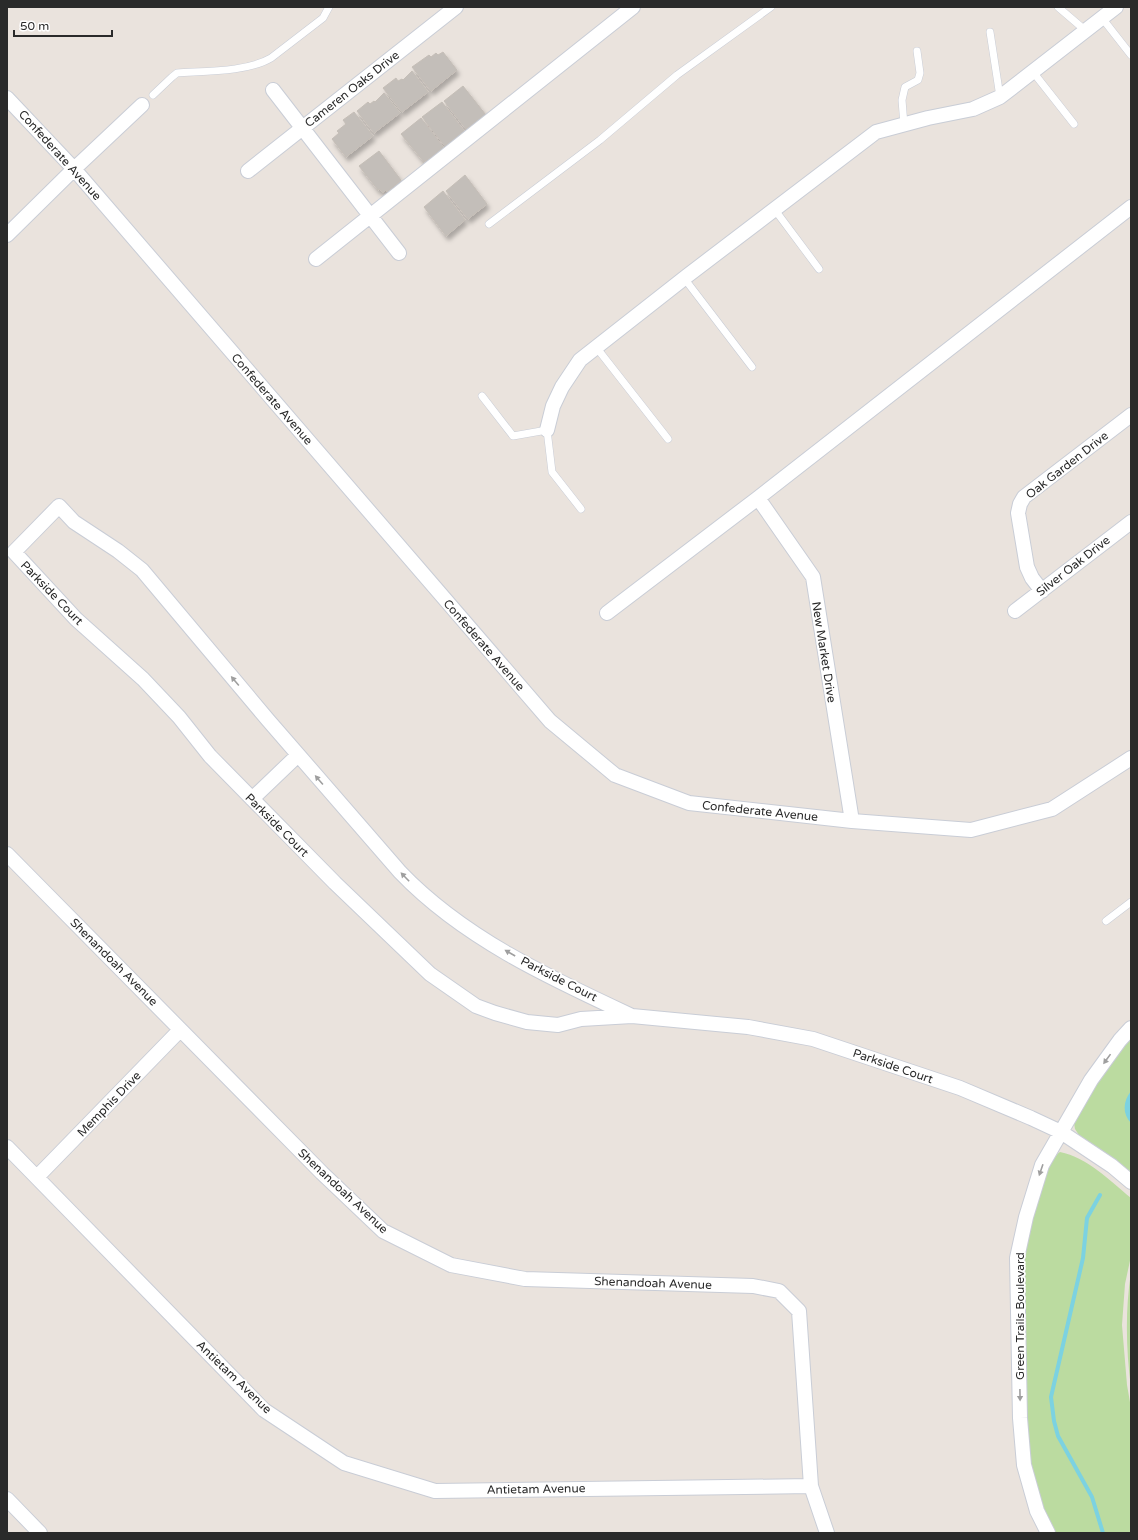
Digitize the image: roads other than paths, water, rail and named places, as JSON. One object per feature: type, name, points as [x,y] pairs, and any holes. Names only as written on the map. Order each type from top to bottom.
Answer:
[{"type":"street","name":"Cameren Oaks Drive","points":[[248,171],[456,7]]},
{"type":"street","points":[[316,260],[633,7]]},
{"type":"street","points":[[547,430],[553,406],[562,387],[580,360],[684,278],[876,132],[928,118],[973,109],[1000,97],[1086,31],[1108,11]]},
{"type":"street","points":[[273,90],[400,253]]},
{"type":"street","name":"Confederate Avenue","points":[[7,98],[74,169],[550,721],[615,775],[689,803],[852,821],[971,830],[1052,809],[1131,758]]},
{"type":"street","points":[[7,235],[142,105]]},
{"type":"street","points":[[607,613],[758,498],[1131,207]]},
{"type":"street","name":"Oak Garden Drive","points":[[1042,591],[1032,578],[1027,567],[1018,513],[1020,504],[1024,497],[1131,415]]},
{"type":"street","name":"New Market Drive","points":[[758,498],[812,577],[852,821]]},
{"type":"street","name":"Parkside Court","points":[[632,1016],[568,986],[469,930],[417,890],[298,755],[142,570],[118,551],[74,522],[59,506],[14,552],[76,619],[153,690],[179,717],[210,756],[252,800],[430,974],[476,1006],[494,1013],[527,1022],[558,1025],[581,1019],[632,1016],[748,1027],[813,1039],[960,1088],[1061,1132],[1112,1166],[1131,1182]]},
{"type":"street","name":"Silver Oak Drive","points":[[1015,611],[1131,522]]},
{"type":"street","points":[[252,800],[298,755]]},
{"type":"street","name":"Shenandoah Avenue","points":[[7,854],[322,1173],[383,1231],[451,1265],[525,1279],[753,1286],[779,1291],[799,1311],[811,1486],[827,1533]]},
{"type":"street","name":"Green Trails Boulevard","points":[[1048,1533],[1037,1511],[1024,1466],[1020,1418],[1018,1258],[1026,1217],[1042,1165],[1091,1080],[1120,1040],[1131,1028]]},
{"type":"street","name":"Memphis Drive","points":[[38,1177],[180,1030]]},
{"type":"street","name":"Antietam Avenue","points":[[7,1147],[38,1177],[264,1410],[344,1463],[435,1491],[811,1486]]},
{"type":"street","points":[[7,1499],[40,1533]]},
{"type":"lane","points":[[153,95],[177,74],[250,67],[262,63],[271,58],[323,18],[329,7]]},
{"type":"lane","points":[[489,224],[600,140],[677,75],[771,7]]},
{"type":"lane","points":[[1058,7],[1086,31]]},
{"type":"lane","points":[[1108,11],[1131,55]]},
{"type":"lane","points":[[990,32],[1000,97]]},
{"type":"lane","points":[[904,125],[902,100],[903,93],[905,87],[918,80],[920,73],[917,51]]},
{"type":"lane","points":[[1033,72],[1074,124]]},
{"type":"lane","points":[[775,210],[819,268]]},
{"type":"lane","points":[[684,278],[752,367]]},
{"type":"lane","points":[[596,347],[668,439]]},
{"type":"lane","points":[[482,396],[513,436],[547,430],[552,472],[581,509]]},
{"type":"lane","points":[[1106,921],[1131,902]]},
{"type":"water","points":[[1131,1091],[1131,1123],[1126,1116],[1125,1103]]},
{"type":"waterway","points":[[1100,1195],[1087,1218],[1083,1258],[1051,1397],[1054,1421],[1058,1436],[1092,1497],[1103,1533]]}]
